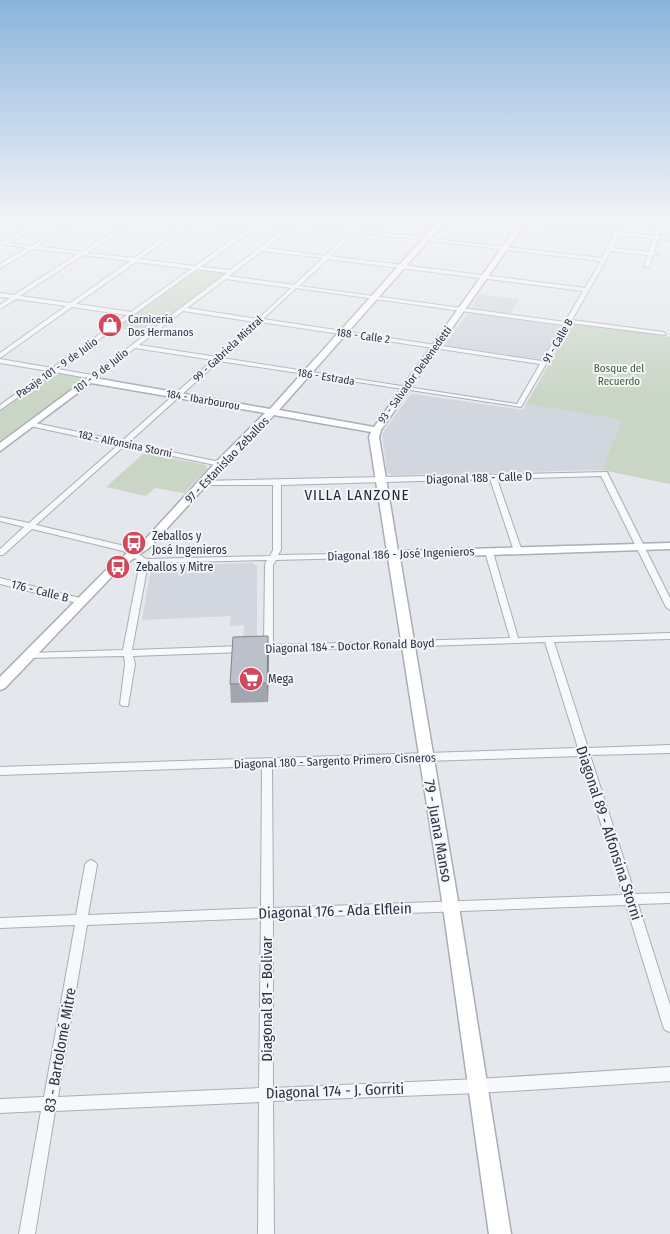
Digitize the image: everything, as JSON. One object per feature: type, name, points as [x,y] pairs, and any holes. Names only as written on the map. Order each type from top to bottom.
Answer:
[{"type":"street","points":[[0,307],[43,280]]},
{"type":"street","points":[[0,356],[107,280]]},
{"type":"street","name":"Pasaje 101 - 9 de Julio","points":[[0,408],[180,280]]},
{"type":"street","name":"101 - 9 de Julio","points":[[0,448],[221,280]]},
{"type":"street","points":[[242,280],[462,310],[663,334]]},
{"type":"street","name":"99 - Gabriela Mistral","points":[[0,553],[218,360],[303,280]]},
{"type":"street","name":"97 - Estanislao Zeballos","points":[[0,685],[117,565],[140,557],[145,546],[220,464],[272,412],[391,280]]},
{"type":"street","name":"93 - Salvador Debenedetti","points":[[376,430],[483,280]]},
{"type":"street","points":[[505,280],[586,290]]},
{"type":"street","name":"91 - Calle B","points":[[519,406],[592,280]]},
{"type":"street","points":[[0,295],[133,314]]},
{"type":"street","name":"188 - Calle 2","points":[[182,309],[545,363]]},
{"type":"street","name":"186 - Estrada","points":[[133,346],[406,390],[519,406]]},
{"type":"street","name":"184 - Ibarbourou","points":[[0,361],[54,370],[177,396],[376,430]]},
{"type":"street","name":"182 - Alfonsina Storni","points":[[30,424],[220,464]]},
{"type":"street","name":"79 - Juana Manso","points":[[376,430],[374,437],[451,907],[500,1234]]},
{"type":"street","name":"Diagonal 188 - Calle D","points":[[204,483],[277,484],[604,474],[641,547]]},
{"type":"street","points":[[493,477],[518,551]]},
{"type":"street","points":[[268,648],[269,565],[277,550],[277,484]]},
{"type":"street","points":[[0,519],[126,548],[140,557],[128,644],[130,664],[125,704]]},
{"type":"street","name":"Diagonal 186 - José Ingenieros","points":[[140,557],[273,558],[670,546]]},
{"type":"street","points":[[641,547],[670,606]]},
{"type":"street","points":[[489,552],[515,641]]},
{"type":"street","name":"176 - Calle B","points":[[0,581],[81,601]]},
{"type":"street","name":"Diagonal 184 - Doctor Ronald Boyd","points":[[30,656],[670,636]]},
{"type":"street","name":"Diagonal 89 - Alfonsina Storni","points":[[549,640],[670,1026]]},
{"type":"street","name":"Diagonal 180 - Sargento Primero Cisneros","points":[[0,771],[670,749]]},
{"type":"street","name":"Diagonal 81 - Bolivar","points":[[266,1234],[267,763]]},
{"type":"street","name":"83 - Bartolomé Mitre","points":[[27,1234],[51,1104],[90,865]]},
{"type":"street","name":"Diagonal 176 - Ada Elflein","points":[[0,923],[670,898]]},
{"type":"street","name":"Diagonal 174 - J. Gorriti","points":[[0,1106],[267,1093],[478,1086],[670,1074]]},
{"type":"shaded area","points":[[479,294],[519,299],[510,314],[471,309]]},
{"type":"shaded area","points":[[468,313],[561,327],[543,359],[446,346],[445,344]]},
{"type":"shaded area","points":[[410,395],[523,410],[526,404],[623,420],[602,470],[392,475],[387,473],[382,434]]},
{"type":"shaded area","points":[[252,563],[257,566],[257,639],[243,642],[244,625],[230,626],[231,616],[142,620],[151,568],[154,566]]},
{"type":"green space","points":[[180,280],[220,280],[150,333],[114,328]]},
{"type":"green space","name":"Bosque del Recuerdo","points":[[572,324],[670,337],[670,484],[602,470],[622,420],[526,404]]},
{"type":"green space","points":[[54,372],[87,378],[0,444],[0,411]]},
{"type":"green space","points":[[144,453],[206,465],[207,469],[184,493],[155,488],[146,496],[106,487]]},
{"type":"building","points":[[268,636],[267,683],[230,684],[233,637]]},
{"type":"place","name":"Carnicería Dos Hermanos","points":[[110,325]]},
{"type":"place","name":"Zeballos y José Ingenieros","points":[[134,543]]},
{"type":"place","name":"Zeballos y Mitre","points":[[118,567]]},
{"type":"place","name":"Mega","points":[[251,679]]},
{"type":"district","name":"VILLA LANZONE","points":[[357,495]]}]
